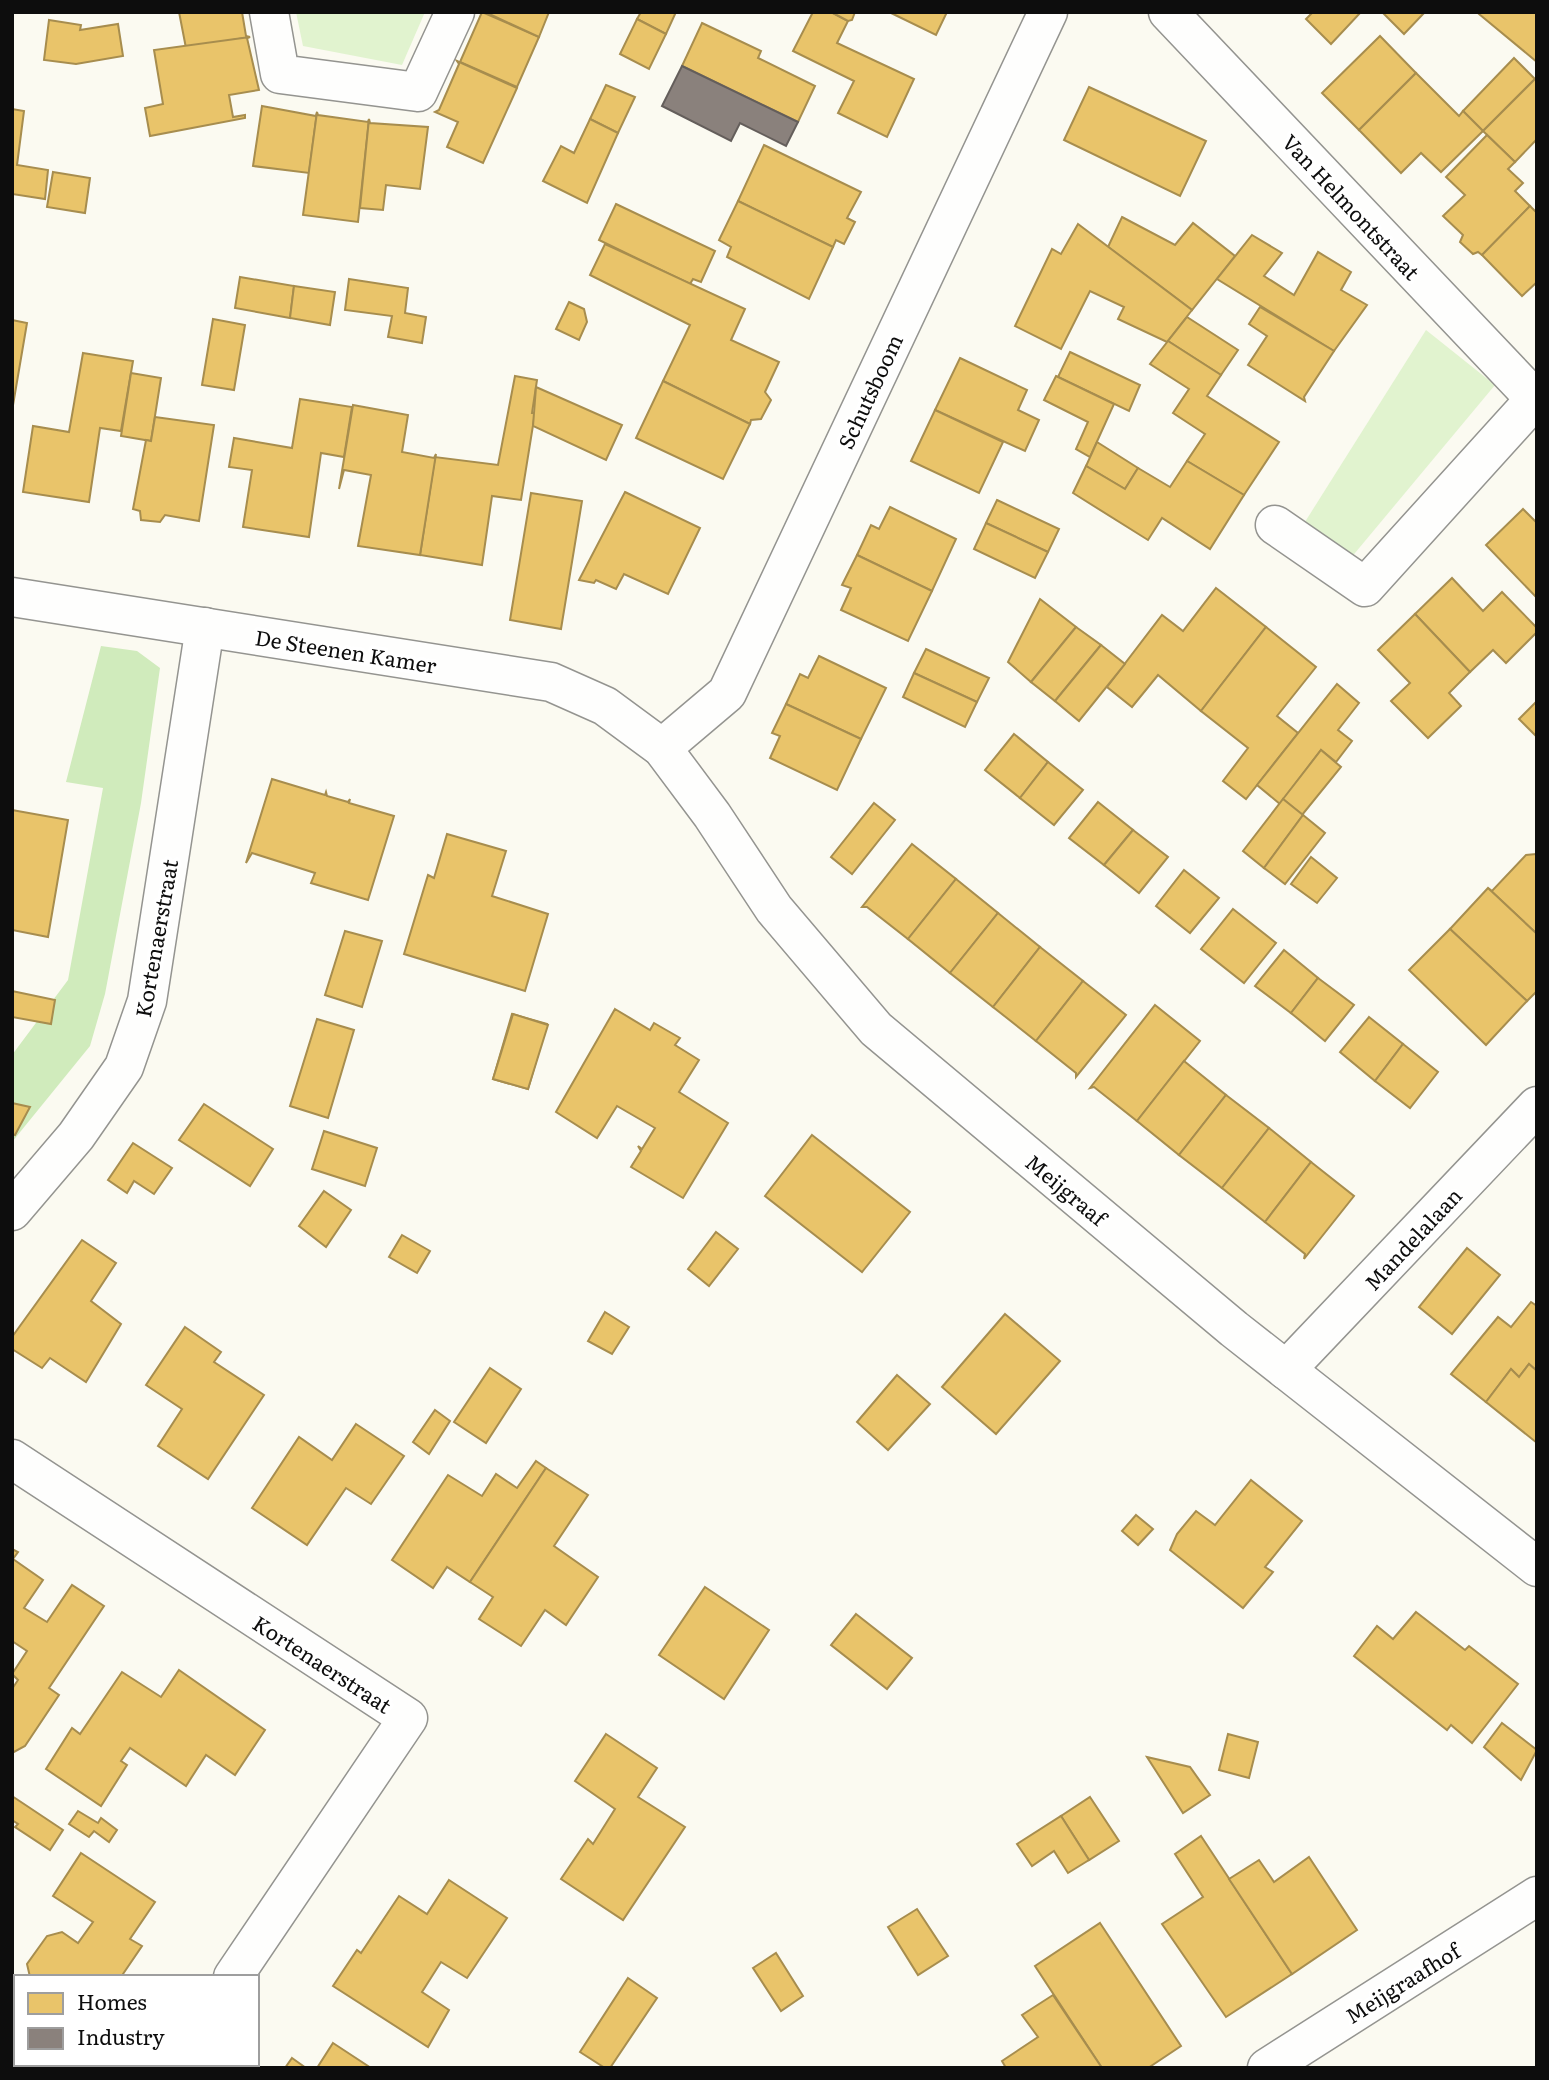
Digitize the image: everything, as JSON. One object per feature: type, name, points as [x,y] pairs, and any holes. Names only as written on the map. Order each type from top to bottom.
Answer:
[{"type":"street","points":[[269,12],[280,74],[418,92],[454,12]]},
{"type":"street","name":"Schutsboom","points":[[662,748],[727,693],[1048,12]]},
{"type":"street","name":"Van Helmontstraat","points":[[1168,12],[1536,399],[1364,587],[1275,525]]},
{"type":"street","name":"De Steenen Kamer","points":[[12,597],[551,682],[605,706],[662,748]]},
{"type":"street","name":"Kortenaerstraat","points":[[12,1211],[76,1136],[124,1067],[147,1001],[205,627]]},
{"type":"street","name":"Meijgraaf","points":[[662,748],[712,815],[774,909],[876,1029],[1286,1370],[1537,1567]]},
{"type":"street","name":"Mandelalaan","points":[[1286,1370],[1537,1106]]},
{"type":"street","name":"Kortenaerstraat","points":[[12,1459],[408,1718],[234,1975]]},
{"type":"street","name":"Meijgraafhof","points":[[1267,2068],[1537,1896]]},
{"type":"green space","points":[[296,12],[425,12],[402,65],[303,46]]},
{"type":"green space","points":[[1426,330],[1495,385],[1340,571],[1298,533]]},
{"type":"green space","points":[[101,646],[137,651],[160,668],[141,803],[105,994],[90,1046],[12,1142],[12,1055],[68,980],[103,788],[66,782]]},
{"type":"building: Homes","points":[[179,12],[242,12],[246,36],[250,37],[186,48]]},
{"type":"building: Homes","points":[[482,12],[539,37],[517,87],[460,62]]},
{"type":"building: Homes","points":[[485,12],[549,12],[539,37]]},
{"type":"building: Homes","points":[[641,12],[676,12],[666,34],[637,19]]},
{"type":"building: Homes","points":[[813,12],[831,12],[848,21],[837,43],[914,79],[887,137],[838,113],[854,81],[793,51]]},
{"type":"building: Homes","points":[[831,12],[855,12],[852,20],[848,21]]},
{"type":"building: Homes","points":[[889,12],[947,12],[936,35]]},
{"type":"building: Homes","points":[[1313,12],[1361,12],[1331,44],[1306,19]]},
{"type":"building: Homes","points":[[1382,12],[1425,12],[1404,34]]},
{"type":"building: Homes","points":[[1477,12],[1537,12],[1537,62],[1479,14]]},
{"type":"building: Homes","points":[[637,19],[666,34],[649,69],[620,54]]},
{"type":"building: Homes","points":[[49,20],[81,25],[80,30],[118,24],[123,56],[76,64],[44,60]]},
{"type":"building: Homes","points":[[702,23],[761,51],[758,58],[815,86],[798,122],[682,66]]},
{"type":"building: Homes","points":[[1380,36],[1416,73],[1359,130],[1322,93]]},
{"type":"building: Homes","points":[[250,37],[247,38],[259,90],[229,95],[233,117],[245,115],[245,118],[150,136],[145,108],[163,104],[154,50]]},
{"type":"building: Homes","points":[[1514,58],[1535,79],[1483,131],[1463,111]]},
{"type":"building: Homes","points":[[457,61],[517,88],[483,163],[447,147],[458,122],[435,112],[439,110],[459,64]]},
{"type":"building: Homes","points":[[1416,73],[1459,116],[1463,111],[1483,131],[1441,172],[1421,153],[1401,173],[1359,130]]},
{"type":"building: Homes","points":[[1537,77],[1537,139],[1515,162],[1483,131]]},
{"type":"building: Homes","points":[[606,85],[635,97],[618,133],[590,119]]},
{"type":"building: Homes","points":[[1089,87],[1206,141],[1180,196],[1064,140]]},
{"type":"building: Homes","points":[[262,106],[316,116],[317,112],[309,173],[253,166]]},
{"type":"building: Homes","points":[[12,109],[24,111],[17,165],[48,170],[45,199],[12,194]]},
{"type":"building: Homes","points":[[317,112],[318,115],[368,122],[369,119],[358,222],[303,215]]},
{"type":"building: Homes","points":[[369,119],[370,123],[428,127],[420,189],[386,185],[383,210],[360,208]]},
{"type":"building: Homes","points":[[590,119],[618,133],[587,203],[543,181],[561,146],[574,153]]},
{"type":"building: Homes","points":[[1487,135],[1515,162],[1508,169],[1523,183],[1515,191],[1530,206],[1482,255],[1478,252],[1473,254],[1460,242],[1463,235],[1443,216],[1465,195],[1446,177]]},
{"type":"building: Homes","points":[[764,145],[861,192],[847,218],[855,222],[844,244],[836,240],[833,247],[738,201]]},
{"type":"building: Homes","points":[[53,172],[90,178],[85,213],[47,207]]},
{"type":"building: Homes","points":[[738,201],[833,247],[809,299],[727,257],[731,247],[719,240]]},
{"type":"building: Homes","points":[[616,204],[715,251],[701,282],[693,279],[690,284],[599,240]]},
{"type":"building: Homes","points":[[1530,206],[1537,213],[1537,282],[1522,296],[1482,255]]},
{"type":"building: Homes","points":[[1122,217],[1175,245],[1193,223],[1235,256],[1192,310],[1108,247]]},
{"type":"building: Homes","points":[[1078,224],[1192,310],[1167,342],[1118,319],[1124,307],[1090,291],[1061,349],[1015,326],[1052,249],[1061,254]]},
{"type":"building: Homes","points":[[1252,235],[1282,253],[1264,276],[1294,295],[1318,252],[1351,272],[1341,290],[1367,305],[1334,351],[1217,279]]},
{"type":"building: Homes","points":[[605,244],[745,309],[731,340],[779,362],[765,392],[771,400],[761,419],[751,420],[750,424],[663,381],[690,325],[590,275]]},
{"type":"building: Homes","points":[[240,277],[294,286],[290,318],[235,308]]},
{"type":"building: Homes","points":[[349,279],[408,288],[405,313],[426,317],[422,343],[388,337],[392,316],[345,310]]},
{"type":"building: Homes","points":[[294,286],[335,292],[330,325],[290,318]]},
{"type":"building: Homes","points":[[569,302],[584,309],[587,322],[579,340],[556,329]]},
{"type":"building: Homes","points":[[1260,307],[1334,351],[1304,397],[1305,401],[1248,365],[1267,336],[1249,324]]},
{"type":"building: Homes","points":[[1187,317],[1238,350],[1221,375],[1168,341]]},
{"type":"building: Homes","points":[[213,319],[245,325],[234,390],[202,385]]},
{"type":"building: Homes","points":[[12,320],[27,323],[12,411]]},
{"type":"building: Homes","points":[[1168,341],[1221,375],[1207,396],[1279,442],[1244,495],[1187,461],[1205,434],[1173,413],[1189,389],[1150,364]]},
{"type":"building: Homes","points":[[1070,352],[1140,385],[1129,411],[1058,377]]},
{"type":"building: Homes","points":[[83,353],[133,361],[121,431],[100,428],[89,502],[23,492],[33,426],[69,432]]},
{"type":"building: Homes","points":[[960,358],[1027,390],[1018,410],[1039,420],[1025,451],[935,410]]},
{"type":"building: Homes","points":[[131,373],[161,378],[151,441],[121,436]]},
{"type":"building: Homes","points":[[515,376],[537,380],[532,413],[535,413],[521,500],[492,496],[482,565],[420,555],[435,457],[498,465]]},
{"type":"building: Homes","points":[[1056,376],[1114,404],[1090,457],[1076,449],[1088,422],[1044,400]]},
{"type":"building: Homes","points":[[663,381],[750,424],[723,479],[636,438]]},
{"type":"building: Homes","points":[[536,387],[622,425],[606,460],[533,426]]},
{"type":"building: Homes","points":[[300,399],[352,407],[344,457],[321,453],[309,537],[243,527],[252,470],[229,467],[234,438],[292,448]]},
{"type":"building: Homes","points":[[353,405],[408,415],[402,452],[434,458],[436,454],[420,555],[358,546],[371,475],[344,470],[339,489]]},
{"type":"building: Homes","points":[[935,410],[1003,442],[979,493],[911,461]]},
{"type":"building: Homes","points":[[155,417],[214,425],[199,521],[165,515],[160,522],[141,520],[140,511],[133,509],[146,440],[151,441]]},
{"type":"building: Homes","points":[[1097,442],[1138,468],[1125,489],[1086,466]]},
{"type":"building: Homes","points":[[1187,461],[1244,495],[1210,549],[1162,518],[1148,540],[1073,493],[1086,466],[1125,489],[1138,468],[1170,487]]},
{"type":"building: Homes","points":[[625,492],[700,528],[668,594],[624,574],[616,589],[596,580],[594,583],[579,580]]},
{"type":"building: Homes","points":[[531,493],[582,501],[561,629],[510,620]]},
{"type":"building: Homes","points":[[997,500],[1059,529],[1048,552],[986,523]]},
{"type":"building: Homes","points":[[890,507],[956,539],[932,591],[857,555],[871,525],[879,529]]},
{"type":"building: Homes","points":[[1523,509],[1537,523],[1537,598],[1486,545]]},
{"type":"building: Homes","points":[[986,523],[1048,552],[1035,578],[974,549]]},
{"type":"building: Homes","points":[[857,555],[932,591],[908,641],[841,610],[851,588],[842,585]]},
{"type":"building: Homes","points":[[1452,578],[1483,611],[1502,592],[1537,628],[1537,632],[1506,663],[1493,650],[1470,672],[1415,614]]},
{"type":"building: Homes","points":[[1216,588],[1266,627],[1201,711],[1158,675],[1132,707],[1107,687],[1162,615],[1183,631]]},
{"type":"building: Homes","points":[[1040,599],[1076,627],[1031,682],[1008,662]]},
{"type":"building: Homes","points":[[1415,614],[1470,672],[1449,693],[1461,706],[1428,738],[1391,701],[1410,683],[1378,650]]},
{"type":"building: Homes","points":[[1076,627],[1101,645],[1055,701],[1031,682]]},
{"type":"building: Homes","points":[[1266,627],[1316,667],[1277,716],[1298,733],[1246,799],[1223,781],[1248,748],[1201,711]]},
{"type":"building: Homes","points":[[1101,645],[1125,664],[1079,721],[1055,701]]},
{"type":"building: Homes","points":[[926,649],[989,678],[977,702],[914,673]]},
{"type":"building: Homes","points":[[819,656],[886,688],[861,739],[786,704],[800,674],[808,678]]},
{"type":"building: Homes","points":[[914,673],[977,702],[965,727],[903,697]]},
{"type":"building: Homes","points":[[1337,684],[1359,703],[1338,730],[1352,741],[1336,762],[1321,750],[1280,804],[1257,785]]},
{"type":"building: Homes","points":[[1537,701],[1537,737],[1519,719]]},
{"type":"building: Homes","points":[[786,704],[861,739],[837,790],[770,758],[780,736],[772,733]]},
{"type":"building: Homes","points":[[1014,734],[1048,762],[1020,798],[985,770]]},
{"type":"building: Homes","points":[[1321,750],[1341,767],[1302,815],[1283,799]]},
{"type":"building: Homes","points":[[1048,762],[1083,790],[1054,825],[1020,798]]},
{"type":"building: Homes","points":[[272,779],[325,795],[326,792],[327,796],[348,802],[350,799],[349,803],[394,816],[368,900],[311,883],[315,873],[252,853],[246,863]]},
{"type":"building: Homes","points":[[1283,799],[1303,815],[1264,868],[1243,851]]},
{"type":"building: Homes","points":[[1098,802],[1133,830],[1104,865],[1069,838]]},
{"type":"building: Homes","points":[[874,803],[895,820],[852,874],[831,857]]},
{"type":"building: Homes","points":[[12,810],[68,820],[48,937],[12,930]]},
{"type":"building: Homes","points":[[1303,815],[1325,833],[1285,884],[1264,868]]},
{"type":"building: Homes","points":[[1133,830],[1168,857],[1139,893],[1104,865]]},
{"type":"building: Homes","points":[[447,834],[506,851],[492,896],[548,914],[525,991],[404,954],[428,875],[434,878]]},
{"type":"building: Homes","points":[[912,844],[956,879],[908,939],[867,907],[862,907]]},
{"type":"building: Homes","points":[[1536,854],[1537,934],[1488,888],[1492,891],[1526,855]]},
{"type":"building: Homes","points":[[1311,857],[1337,878],[1317,903],[1291,884]]},
{"type":"building: Homes","points":[[1184,870],[1219,898],[1190,933],[1156,906]]},
{"type":"building: Homes","points":[[956,879],[998,913],[950,973],[908,939]]},
{"type":"building: Homes","points":[[1488,888],[1537,934],[1537,991],[1527,1001],[1450,929]]},
{"type":"building: Homes","points":[[1233,909],[1276,943],[1244,983],[1201,949]]},
{"type":"building: Homes","points":[[998,913],[1040,947],[993,1007],[950,973]]},
{"type":"building: Homes","points":[[1450,929],[1527,1001],[1486,1045],[1409,970]]},
{"type":"building: Homes","points":[[345,931],[382,941],[362,1007],[325,995]]},
{"type":"building: Homes","points":[[1040,947],[1083,981],[1036,1041],[993,1007]]},
{"type":"building: Homes","points":[[1284,950],[1318,978],[1291,1013],[1255,986]]},
{"type":"building: Homes","points":[[1318,978],[1354,1005],[1325,1041],[1291,1013]]},
{"type":"building: Homes","points":[[1083,981],[1126,1015],[1076,1077],[1076,1073],[1036,1041]]},
{"type":"building: Homes","points":[[12,991],[55,1000],[51,1024],[12,1017]]},
{"type":"building: Homes","points":[[1155,1005],[1200,1041],[1137,1121],[1094,1087],[1090,1088]]},
{"type":"building: Homes","points":[[615,1009],[650,1030],[654,1023],[680,1038],[675,1045],[699,1060],[679,1092],[728,1123],[683,1198],[631,1167],[641,1151],[638,1146],[642,1149],[655,1128],[617,1106],[597,1138],[556,1112]]},
{"type":"building: Homes","points":[[512,1014],[547,1024],[528,1089],[493,1079]]},
{"type":"building: Homes","points":[[513,1014],[548,1025],[528,1089],[493,1079]]},
{"type":"building: Homes","points":[[1369,1017],[1403,1044],[1375,1081],[1340,1052]]},
{"type":"building: Homes","points":[[317,1019],[354,1030],[328,1118],[290,1106]]},
{"type":"building: Homes","points":[[1403,1044],[1438,1072],[1410,1108],[1375,1081]]},
{"type":"building: Homes","points":[[1184,1061],[1226,1095],[1179,1155],[1137,1121]]},
{"type":"building: Homes","points":[[1226,1095],[1269,1128],[1222,1188],[1179,1155]]},
{"type":"building: Homes","points":[[12,1103],[30,1107],[15,1135],[12,1134]]},
{"type":"building: Homes","points":[[204,1104],[273,1149],[250,1186],[179,1140]]},
{"type":"building: Homes","points":[[1269,1128],[1311,1162],[1265,1222],[1222,1188]]},
{"type":"building: Homes","points":[[324,1131],[377,1148],[365,1186],[312,1169]]},
{"type":"building: Homes","points":[[812,1135],[910,1212],[862,1272],[765,1196]]},
{"type":"building: Homes","points":[[133,1143],[172,1168],[154,1194],[134,1181],[127,1193],[108,1180]]},
{"type":"building: Homes","points":[[1311,1162],[1354,1196],[1304,1259],[1305,1254],[1265,1222]]},
{"type":"building: Homes","points":[[324,1191],[351,1210],[326,1247],[299,1226]]},
{"type":"building: Homes","points":[[716,1232],[738,1249],[709,1286],[688,1269]]},
{"type":"building: Homes","points":[[402,1235],[430,1251],[417,1273],[389,1257]]},
{"type":"building: Homes","points":[[82,1240],[116,1263],[91,1301],[121,1324],[86,1382],[50,1358],[42,1368],[12,1349],[12,1337]]},
{"type":"building: Homes","points":[[1467,1248],[1500,1275],[1452,1334],[1419,1307]]},
{"type":"building: Homes","points":[[1531,1302],[1537,1306],[1537,1371],[1529,1364],[1519,1377],[1511,1369],[1486,1402],[1451,1374],[1498,1317],[1511,1327]]},
{"type":"building: Homes","points":[[605,1312],[629,1327],[612,1354],[588,1341]]},
{"type":"building: Homes","points":[[1005,1314],[1060,1361],[996,1434],[942,1387]]},
{"type":"building: Homes","points":[[185,1327],[221,1352],[214,1362],[264,1395],[208,1479],[158,1446],[182,1409],[146,1385]]},
{"type":"building: Homes","points":[[1529,1364],[1537,1371],[1537,1443],[1486,1402],[1511,1369],[1519,1377]]},
{"type":"building: Homes","points":[[490,1368],[521,1389],[486,1443],[454,1422]]},
{"type":"building: Homes","points":[[897,1375],[930,1404],[888,1450],[857,1422]]},
{"type":"building: Homes","points":[[435,1410],[450,1421],[429,1454],[413,1442]]},
{"type":"building: Homes","points":[[356,1424],[404,1456],[371,1504],[346,1488],[307,1545],[252,1508],[299,1437],[332,1460]]},
{"type":"building: Homes","points":[[536,1461],[546,1468],[470,1582],[447,1567],[433,1588],[392,1560],[448,1475],[482,1496],[496,1474],[517,1488]]},
{"type":"building: Homes","points":[[546,1468],[588,1495],[554,1546],[598,1577],[566,1625],[545,1610],[521,1646],[479,1619],[493,1597],[470,1582]]},
{"type":"building: Homes","points":[[1251,1480],[1302,1521],[1265,1567],[1273,1572],[1243,1608],[1170,1550],[1177,1534],[1196,1511],[1215,1525]]},
{"type":"building: Homes","points":[[1136,1515],[1153,1529],[1138,1545],[1122,1531]]},
{"type":"building: Homes","points":[[12,1549],[18,1552],[13,1559],[43,1580],[24,1608],[47,1622],[72,1585],[104,1606],[49,1688],[59,1695],[25,1746],[12,1753],[12,1689],[18,1680],[12,1674],[27,1651],[12,1641]]},
{"type":"building: Homes","points":[[705,1587],[769,1630],[724,1699],[659,1655]]},
{"type":"building: Homes","points":[[1416,1612],[1465,1650],[1469,1646],[1518,1684],[1472,1743],[1451,1725],[1447,1730],[1354,1656],[1377,1626],[1393,1639]]},
{"type":"building: Homes","points":[[856,1614],[912,1658],[887,1689],[831,1645]]},
{"type":"building: Homes","points":[[179,1670],[265,1730],[235,1775],[206,1755],[186,1786],[130,1748],[121,1761],[127,1765],[101,1806],[46,1769],[72,1728],[80,1734],[122,1672],[161,1697]]},
{"type":"building: Homes","points":[[1502,1723],[1537,1750],[1521,1780],[1484,1747]]},
{"type":"building: Homes","points":[[606,1734],[657,1768],[638,1797],[685,1827],[623,1920],[561,1879],[588,1839],[593,1844],[615,1809],[575,1781]]},
{"type":"building: Homes","points":[[1228,1734],[1258,1742],[1249,1778],[1219,1770]]},
{"type":"building: Homes","points":[[1147,1757],[1190,1767],[1210,1795],[1183,1813]]},
{"type":"building: Homes","points":[[12,1796],[63,1830],[50,1850],[15,1827],[18,1824],[12,1820]]},
{"type":"building: Homes","points":[[1090,1797],[1119,1841],[1089,1860],[1061,1816]]},
{"type":"building: Homes","points":[[78,1811],[98,1823],[101,1818],[117,1830],[109,1842],[94,1831],[89,1837],[69,1824]]},
{"type":"building: Homes","points":[[1061,1816],[1089,1860],[1068,1873],[1054,1851],[1032,1866],[1017,1844]]},
{"type":"building: Homes","points":[[1201,1836],[1292,1974],[1226,2017],[1162,1924],[1203,1897],[1175,1854]]},
{"type":"building: Homes","points":[[81,1853],[155,1902],[130,1939],[142,1946],[124,1975],[30,1975],[27,1964],[47,1936],[62,1932],[78,1943],[93,1922],[53,1896]]},
{"type":"building: Homes","points":[[1309,1857],[1357,1930],[1292,1974],[1229,1879],[1259,1860],[1274,1882]]},
{"type":"building: Homes","points":[[449,1880],[507,1918],[467,1978],[441,1962],[422,1992],[449,2010],[428,2047],[333,1986],[357,1950],[361,1953],[399,1896],[427,1914]]},
{"type":"building: Homes","points":[[917,1909],[948,1956],[918,1975],[888,1927]]},
{"type":"building: Homes","points":[[1100,1923],[1181,2046],[1148,2068],[1102,2068],[1035,1966]]},
{"type":"building: Homes","points":[[776,1953],[803,1996],[781,2011],[753,1968]]},
{"type":"building: Homes","points":[[628,1978],[657,1998],[610,2068],[605,2068],[580,2052]]},
{"type":"building: Homes","points":[[1053,1995],[1102,2068],[1006,2068],[1002,2061],[1038,2037],[1022,2015]]},
{"type":"building: Homes","points":[[333,2043],[371,2068],[317,2068]]},
{"type":"building: Homes","points":[[292,2058],[306,2068],[285,2068]]},
{"type":"building: Industry","points":[[682,66],[798,122],[786,146],[740,123],[731,141],[662,106]]}]
